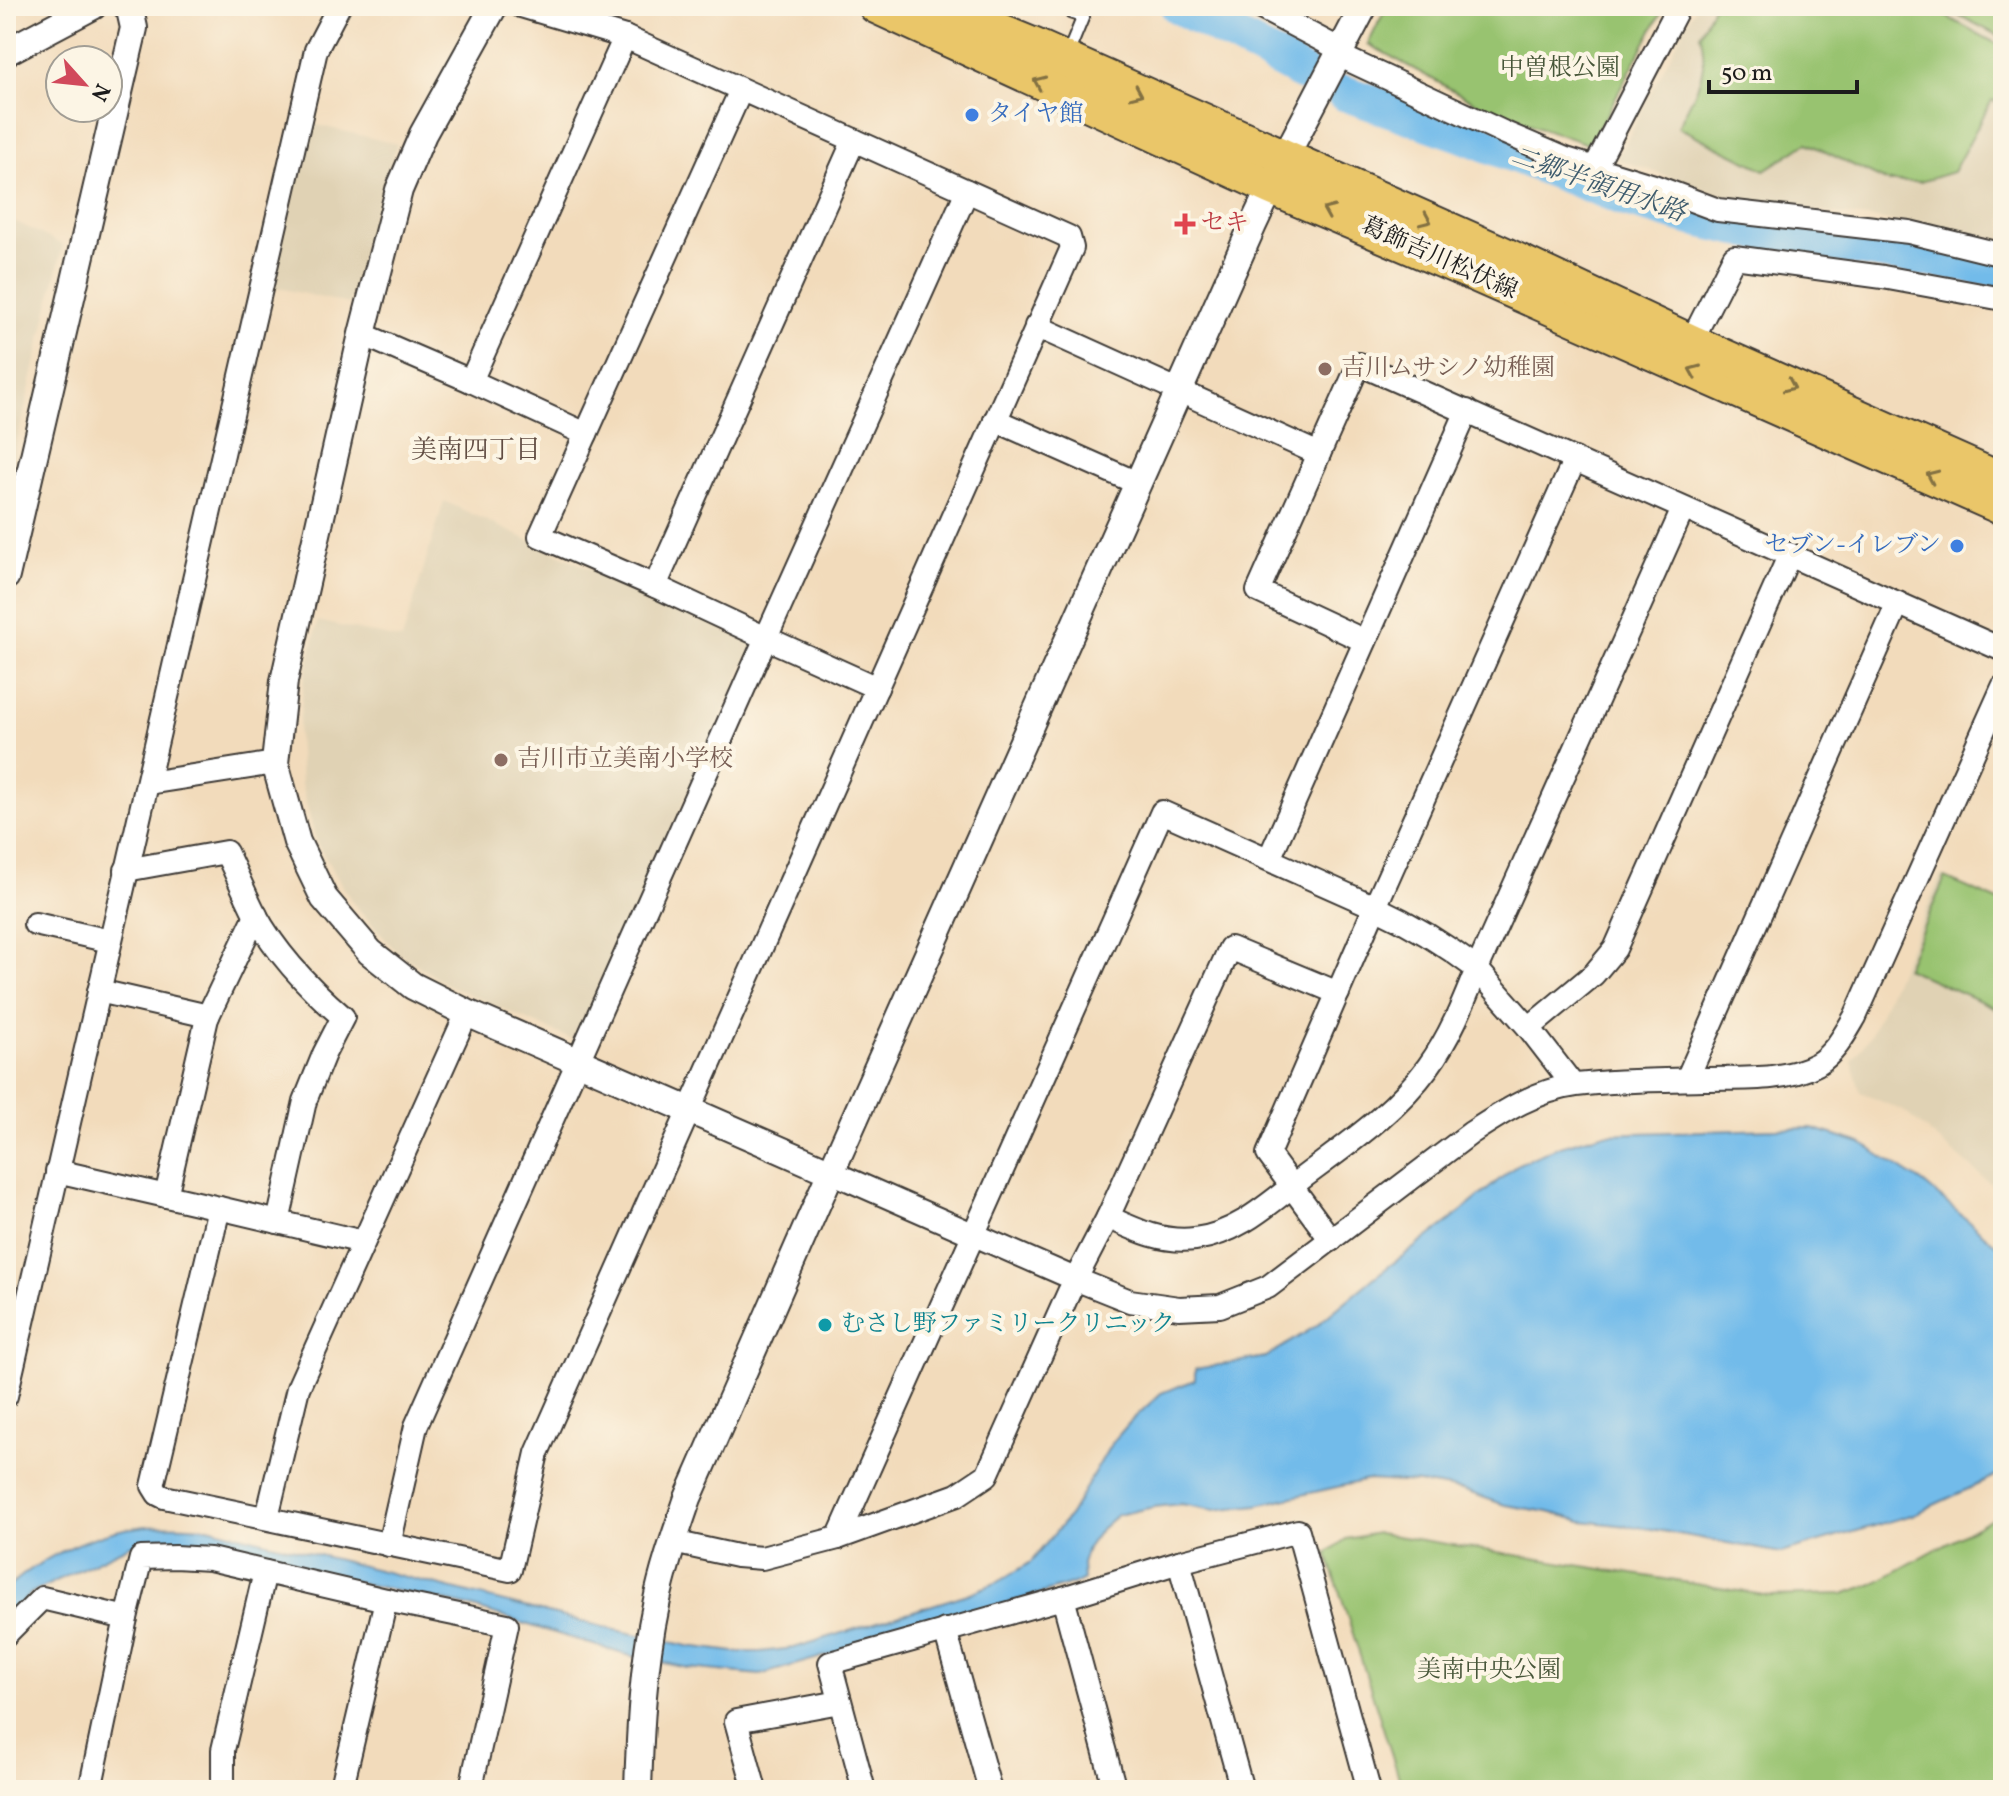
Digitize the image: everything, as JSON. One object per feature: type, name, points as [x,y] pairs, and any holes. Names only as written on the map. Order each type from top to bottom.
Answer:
[{"type":"main road","name":"葛飾吉川松伏線","points":[[876,6],[1278,172],[1499,252],[1691,342],[2003,481]]},
{"type":"main road","name":"葛飾吉川松伏線","points":[[945,8],[1066,60],[1463,269],[2003,508]]},
{"type":"street","points":[[6,52],[93,6]]},
{"type":"street","points":[[6,576],[134,28],[126,6]]},
{"type":"street","points":[[6,1396],[316,50],[339,6]]},
{"type":"street","points":[[494,6],[423,134],[399,190],[362,334],[284,681],[275,763],[297,842],[324,898],[370,952],[413,986],[467,1013],[1130,1301],[1179,1308],[1220,1306],[1268,1287],[1471,1133],[1499,1114],[1534,1097],[1573,1085],[1642,1080],[1766,1078],[1819,1063],[1839,1044],[1862,1003],[2003,687]]},
{"type":"street","points":[[219,1208],[153,1486],[158,1494],[510,1570],[537,1453],[1072,248],[1069,237],[625,37],[521,6]]},
{"type":"street","points":[[1257,6],[1339,53],[1505,133],[1594,169],[1654,186],[1718,210],[1909,232],[2003,255]]},
{"type":"street","points":[[638,1790],[646,1672],[656,1604],[673,1542],[706,1454],[1278,172],[1364,6]]},
{"type":"street","points":[[1594,169],[1679,6]]},
{"type":"street","points":[[471,381],[625,37]]},
{"type":"street","points":[[741,90],[540,536],[877,688]]},
{"type":"street","points":[[655,586],[854,140]]},
{"type":"street","points":[[389,1545],[416,1426],[967,191]]},
{"type":"street","points":[[1691,342],[1734,257],[1883,277],[2003,299]]},
{"type":"street","points":[[1036,326],[1319,454]]},
{"type":"street","points":[[362,334],[586,434]]},
{"type":"street","points":[[1365,641],[1258,591],[1359,364],[2003,650]]},
{"type":"street","points":[[1269,859],[1467,411]]},
{"type":"street","points":[[995,420],[1137,483]]},
{"type":"street","points":[[1331,1240],[1268,1154],[1575,459]]},
{"type":"street","points":[[1108,1217],[1140,1232],[1179,1240],[1197,1239],[1239,1224],[1374,1124],[1426,1070],[1460,1013],[1683,509]]},
{"type":"street","points":[[1529,1028],[1594,974],[1615,949],[1790,554]]},
{"type":"street","points":[[1687,1079],[1898,603]]},
{"type":"street","points":[[148,783],[275,763]]},
{"type":"street","points":[[838,1538],[1162,812],[1375,907],[1434,937],[1477,969],[1529,1028],[1573,1085]]},
{"type":"street","points":[[126,870],[226,852],[271,939],[307,984],[343,1017],[305,1101],[278,1222]]},
{"type":"street","points":[[166,1196],[208,1016],[256,915]]},
{"type":"street","points":[[35,924],[110,941]]},
{"type":"street","points":[[673,1542],[737,1556],[762,1558],[838,1538],[957,1495],[987,1475],[1230,948],[1338,993]]},
{"type":"street","points":[[99,991],[208,1016]]},
{"type":"street","points":[[267,1517],[298,1388],[467,1013]]},
{"type":"street","points":[[57,1171],[363,1242]]},
{"type":"street","points":[[864,1790],[830,1663],[1179,1562],[1298,1531],[1369,1790]]},
{"type":"street","points":[[90,1790],[141,1558],[175,1557],[210,1559],[507,1625],[472,1790]]},
{"type":"street","points":[[1179,1562],[1242,1790]]},
{"type":"street","points":[[223,1790],[223,1750],[265,1572]]},
{"type":"street","points":[[6,1634],[42,1598],[126,1618]]},
{"type":"street","points":[[1063,1598],[1115,1790]]},
{"type":"street","points":[[344,1790],[344,1778],[386,1600]]},
{"type":"street","points":[[945,1630],[990,1790]]},
{"type":"street","points":[[755,1790],[736,1721],[840,1702]]},
{"type":"lane","points":[[1066,60],[1087,18],[1071,13]]},
{"type":"shaded area","points":[[1696,6],[2003,6],[2003,240],[1876,219],[1743,202],[1617,159]]},
{"type":"shaded area","points":[[309,123],[397,144],[372,218],[349,304],[270,286]]},
{"type":"shaded area","points":[[6,217],[63,245],[6,488]]},
{"type":"shaded area","name":"吉川市立美南小学校","points":[[444,501],[753,644],[578,1042],[446,984],[396,951],[353,903],[317,844],[301,784],[298,735],[304,682],[318,621],[402,640]]},
{"type":"shaded area","points":[[1941,875],[2003,903],[2003,1194],[1905,1112],[1860,1092],[1852,1061],[1871,1034]]},
{"type":"green space","name":"中曽根公園","points":[[1387,6],[1665,6],[1590,145],[1489,110],[1368,44]]},
{"type":"green space","points":[[1713,6],[1927,6],[2003,47],[2003,105],[1992,100],[1953,172],[1920,182],[1888,182],[1807,143],[1765,170],[1678,127],[1699,82],[1703,60],[1700,34]]},
{"type":"green space","points":[[1941,6],[2003,6],[2003,38]]},
{"type":"green space","points":[[1945,878],[2003,903],[2003,1004],[2000,1010],[1905,968]]},
{"type":"green space","name":"美南中央公園","points":[[2003,1512],[2003,1790],[1403,1790],[1327,1553],[1346,1539],[1378,1533],[1770,1596],[1843,1594],[1873,1584]]},
{"type":"water","points":[[1812,1128],[1861,1143],[1923,1183],[2003,1250],[2003,1473],[1912,1515],[1781,1553],[1646,1528],[1582,1521],[1505,1505],[1462,1490],[1419,1483],[1368,1480],[1257,1505],[1214,1510],[1181,1504],[1117,1515],[1100,1530],[1087,1548],[1082,1564],[1083,1581],[760,1675],[688,1668],[623,1654],[467,1606],[165,1543],[130,1545],[31,1593],[6,1621],[6,1590],[50,1557],[122,1530],[182,1526],[208,1527],[688,1646],[734,1652],[794,1648],[968,1594],[998,1582],[1031,1562],[1070,1515],[1111,1444],[1161,1393],[1195,1380],[1195,1369],[1266,1357],[1316,1326],[1518,1164],[1560,1146],[1602,1134]]},
{"type":"waterway","name":"二郷半領用水路","points":[[1178,6],[1303,73]]},
{"type":"waterway","name":"二郷半領用水路","points":[[1344,93],[1461,134],[1629,200],[1692,218],[1760,233],[2003,271]]},
{"type":"place","name":"タイヤ館","points":[[972,115]]},
{"type":"place","name":"セキ","points":[[1185,224]]},
{"type":"place","name":"吉川ムサシノ幼稚園","points":[[1325,369]]},
{"type":"place","name":"セブン-イレブン","points":[[1957,546]]},
{"type":"place","name":"吉川市立美南小学校","points":[[501,760]]},
{"type":"place","name":"むさし野ファミリークリニック","points":[[825,1325]]},
{"type":"district","name":"美南四丁目","points":[[476,451]]}]
